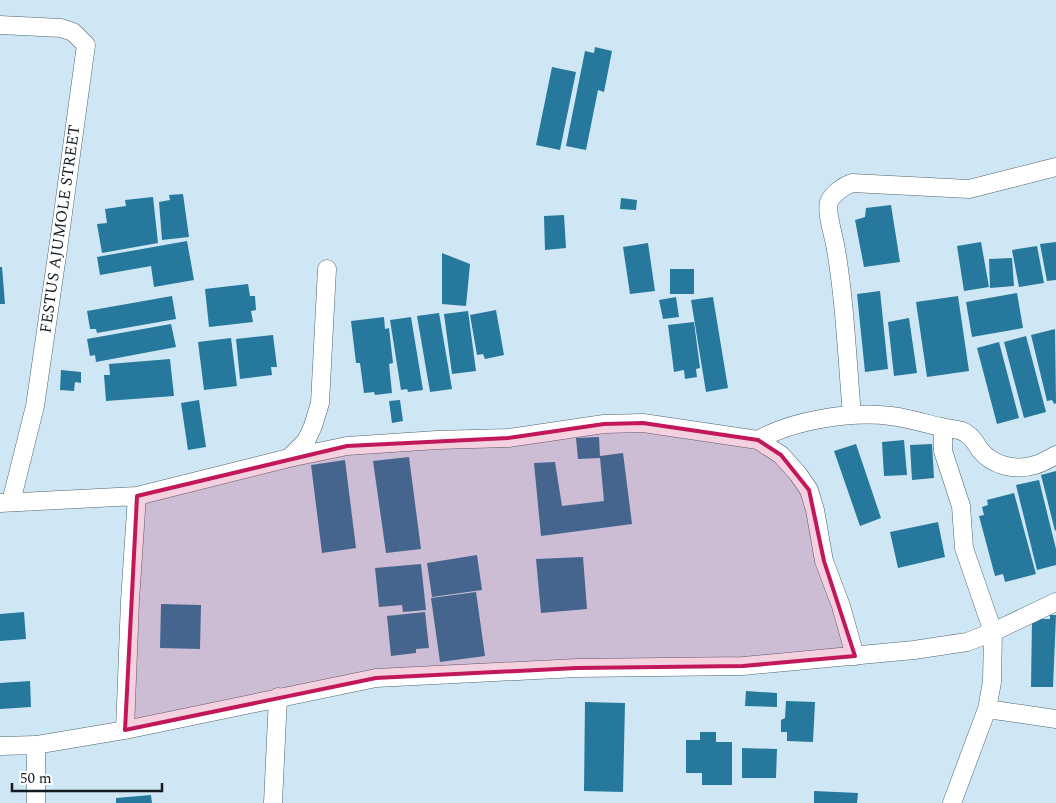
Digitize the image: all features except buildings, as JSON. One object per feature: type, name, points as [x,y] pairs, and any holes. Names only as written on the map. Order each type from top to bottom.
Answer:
[{"type":"street","name":"FESTUS AJUMOLE STREET","points":[[0,25],[61,28],[73,32],[86,45],[35,406],[5,503]]},
{"type":"street","points":[[852,415],[839,268],[828,212],[829,202],[844,187],[852,183],[969,189],[1056,167]]},
{"type":"street","points":[[289,458],[306,441],[320,403],[327,269]]},
{"type":"street","points":[[758,440],[787,427],[852,415],[871,414],[892,416],[962,432],[971,437],[992,462],[1004,466],[1035,466],[1056,455]]},
{"type":"street","points":[[5,503],[137,496],[289,458],[347,446],[436,440],[508,438],[604,424],[643,423],[758,440],[781,455],[809,490],[824,560],[841,606],[855,656]]},
{"type":"street","points":[[943,428],[943,451],[962,506],[964,548],[993,632],[992,682],[986,709],[952,803]]},
{"type":"street","points":[[125,730],[130,601],[137,496]]},
{"type":"street","points":[[0,746],[36,746],[125,730],[376,678],[576,668],[743,666],[914,650],[967,642],[993,632],[1056,602]]},
{"type":"street","points":[[273,803],[278,697]]},
{"type":"street","points":[[986,709],[1056,719]]},
{"type":"street","points":[[36,746],[36,803]]},
{"type":"highlighted area","points":[[643,423],[758,440],[781,455],[809,490],[824,561],[855,656],[743,666],[577,668],[376,678],[125,730],[137,496],[347,446],[508,438],[604,424]]}]
